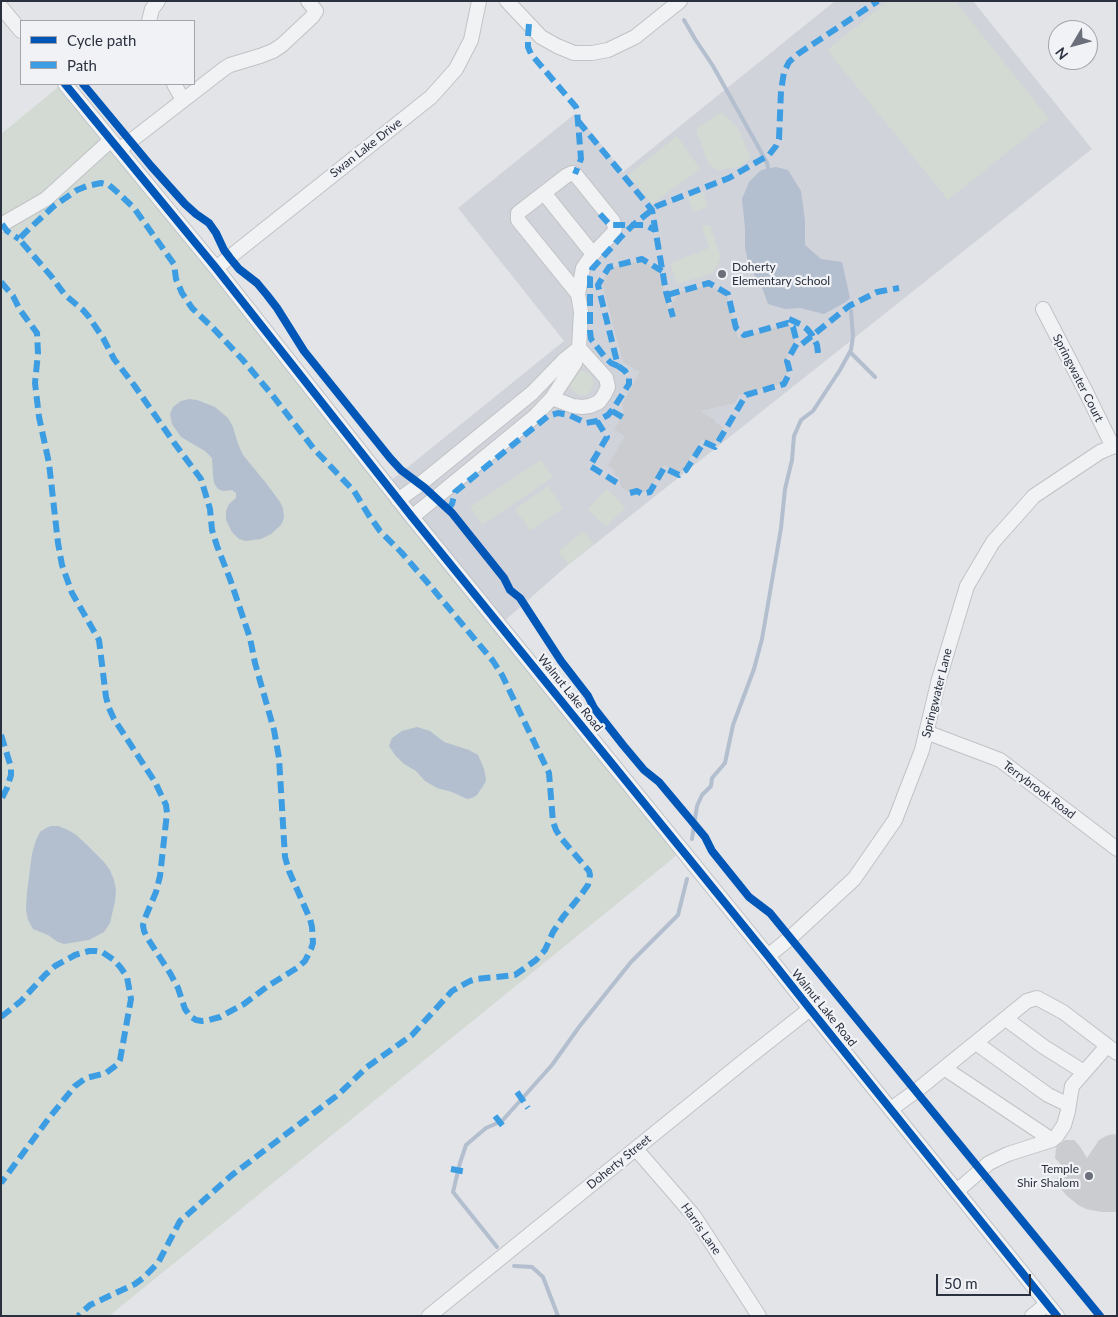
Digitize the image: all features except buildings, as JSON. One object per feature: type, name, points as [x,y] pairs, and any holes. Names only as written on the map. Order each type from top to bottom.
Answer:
[{"type":"street","points":[[149,20],[152,9],[158,1]]},
{"type":"street","points":[[1,225],[46,199],[115,145],[183,100],[230,64],[274,51],[312,17],[316,11],[308,1]]},
{"type":"street","name":"Swan Lake Drive","points":[[216,268],[430,97],[456,69],[470,40],[479,1]]},
{"type":"street","points":[[507,1],[542,37],[574,53],[592,53],[608,50],[634,37],[680,1]]},
{"type":"street","points":[[1,7],[20,30]]},
{"type":"street","name":"Walnut Lake Road","points":[[66,85],[216,268],[398,500],[1057,1316]]},
{"type":"street","points":[[175,85],[183,100]]},
{"type":"street","points":[[412,517],[534,417],[552,398],[575,363],[579,348],[581,312],[578,294],[583,268],[593,254],[614,232],[615,227],[613,221],[575,174],[572,173],[518,213],[518,220],[578,294]]},
{"type":"street","points":[[544,193],[593,254]]},
{"type":"street","name":"Springwater Court","points":[[1043,309],[1115,446]]},
{"type":"street","points":[[398,500],[532,393],[563,361],[579,348]]},
{"type":"street","points":[[552,398],[572,406],[582,407],[599,402],[604,395],[608,387],[606,378],[579,348]]},
{"type":"street","name":"Springwater Lane","points":[[768,956],[854,879],[895,820],[922,750],[939,679],[967,586],[993,542],[1034,496],[1100,452],[1115,446]]},
{"type":"street","name":"Terrybrook Road","points":[[926,732],[1000,760],[1117,849]]},
{"type":"street","points":[[891,1109],[1028,1002],[1037,998],[1063,1012],[1112,1050],[1084,1072],[1072,1086],[1064,1125],[1056,1137],[988,1163],[957,1191]]},
{"type":"street","name":"Doherty Street","points":[[429,1316],[810,1009]]},
{"type":"street","points":[[1006,1019],[1044,1047],[1084,1072]]},
{"type":"street","points":[[976,1043],[1048,1095],[1069,1105]]},
{"type":"street","points":[[944,1068],[1052,1140]]},
{"type":"street","name":"Harris Lane","points":[[636,1149],[694,1216],[759,1316]]},
{"type":"street","points":[[1032,1316],[1048,1304]]},
{"type":"shaded area","name":"Doherty Elementary School","points":[[835,1],[973,1],[1092,149],[569,564],[501,624],[387,483],[564,341],[458,208],[576,113],[623,172]]},
{"type":"shaded area","points":[[888,1],[955,1],[1049,119],[948,200],[827,50]]},
{"type":"shaded area","points":[[63,85],[682,851],[109,1316],[1,1316],[1,134]]},
{"type":"shaded area","points":[[721,112],[738,128],[751,158],[739,167],[718,170],[708,164],[697,134],[697,128]]},
{"type":"shaded area","points":[[677,136],[700,169],[652,204],[628,175]]},
{"type":"shaded area","points":[[703,192],[708,207],[693,212],[688,197]]},
{"type":"shaded area","points":[[710,225],[721,258],[713,273],[677,284],[671,265],[673,262],[709,248],[702,226]]},
{"type":"shaded area","points":[[581,370],[590,374],[593,379],[593,386],[588,394],[579,395],[569,385]]},
{"type":"shaded area","points":[[541,460],[553,477],[482,525],[470,507]]},
{"type":"shaded area","points":[[548,486],[563,508],[530,531],[515,509]]},
{"type":"shaded area","points":[[607,489],[626,507],[606,527],[588,509]]},
{"type":"shaded area","points":[[583,531],[594,544],[569,564],[558,552]]},
{"type":"water","points":[[776,167],[788,170],[801,191],[805,220],[805,245],[821,259],[842,262],[850,298],[824,314],[800,308],[785,309],[768,304],[763,290],[749,266],[745,248],[742,199],[749,182],[761,170]]},
{"type":"water","points":[[189,399],[215,407],[228,418],[243,455],[280,502],[284,518],[281,525],[271,534],[261,539],[246,541],[239,539],[232,532],[226,520],[226,511],[229,504],[236,498],[236,493],[232,490],[223,491],[218,489],[214,483],[212,458],[205,451],[181,437],[172,424],[170,414],[173,407],[181,401]]},
{"type":"water","points":[[417,727],[430,731],[444,742],[478,755],[486,779],[477,795],[467,799],[437,788],[425,781],[416,771],[404,764],[395,755],[389,746],[392,738],[402,731]]},
{"type":"water","points":[[51,826],[58,826],[75,834],[104,862],[114,880],[116,890],[115,901],[110,923],[104,932],[89,940],[64,944],[33,929],[28,920],[26,910],[27,892],[32,854],[40,832]]},
{"type":"waterway","points":[[684,20],[713,66],[760,150],[767,163],[769,173]]},
{"type":"waterway","points":[[692,839],[697,806],[702,795],[711,786],[712,778],[725,763],[733,725],[754,669],[762,639],[781,528],[785,489],[792,460],[794,436],[801,420],[813,411],[851,350],[853,336],[851,311]]},
{"type":"waterway","points":[[850,352],[875,377]]},
{"type":"waterway","points":[[497,1247],[453,1192],[466,1145],[486,1128],[502,1121],[552,1065],[579,1027],[631,962],[678,915],[687,879]]},
{"type":"waterway","points":[[514,1266],[532,1267],[543,1277],[558,1316]]},
{"type":"marked path","points":[[618,366],[611,363],[591,339],[590,277],[592,269],[633,225],[657,206],[729,178],[769,155],[779,139],[781,91],[784,72],[789,62],[798,54],[878,1]]},
{"type":"marked path","points":[[529,24],[528,47],[531,54],[577,110],[581,159],[575,174]]},
{"type":"marked path","points":[[578,121],[652,210],[666,292],[673,317]]},
{"type":"marked path","points":[[1,282],[13,296],[20,310],[37,333],[38,353],[35,383],[39,417],[49,463],[62,565],[72,593],[99,640],[109,708],[114,719],[155,782],[166,805],[167,813],[160,876],[143,925],[148,939],[178,988],[185,1009],[190,1016],[202,1021],[220,1017],[244,1004],[297,968],[305,961],[311,949],[313,943],[312,927],[285,857],[279,758],[274,730],[250,638],[212,530],[210,509],[201,479],[114,359],[89,317],[65,295],[19,239],[54,206],[77,190],[87,186],[101,183],[109,185],[134,208],[174,264],[176,279],[182,293],[192,308],[242,359],[314,449],[354,491],[380,531],[401,552],[493,661],[502,675],[549,773],[553,822],[556,830],[589,871],[590,875],[588,885],[563,917],[553,932],[545,950],[536,960],[515,975],[477,979],[452,991],[412,1035],[367,1067],[339,1094],[232,1175],[180,1221],[158,1263],[143,1278],[135,1284],[90,1305],[78,1316]]},
{"type":"marked path","points":[[600,214],[610,225],[645,225],[655,230]]},
{"type":"marked path","points":[[2,224],[7,231],[19,239]]},
{"type":"marked path","points":[[448,509],[452,504],[455,492],[548,416],[558,413],[569,415],[586,423],[597,421],[608,415],[629,384],[629,377],[618,366],[598,285],[609,267],[642,259],[662,271]]},
{"type":"marked path","points":[[630,493],[637,491],[642,494],[650,492],[664,468],[679,475],[686,470],[704,442],[715,447],[746,395],[784,384],[790,372],[787,361],[797,343],[793,327],[788,323],[744,335],[736,328],[728,294],[709,283],[667,295]]},
{"type":"marked path","points":[[802,344],[849,306],[877,292],[899,288]]},
{"type":"marked path","points":[[789,319],[807,329],[817,345],[818,353]]},
{"type":"marked path","points":[[612,411],[624,418]]},
{"type":"marked path","points":[[597,421],[607,437],[590,466],[619,484]]},
{"type":"marked path","points":[[1,735],[11,767],[11,775],[1,800]]},
{"type":"marked path","points":[[1,1017],[21,1001],[55,966],[75,955],[89,951],[102,952],[114,960],[127,977],[131,999],[118,1064],[106,1073],[86,1078],[75,1086],[1,1183]]},
{"type":"marked path","points":[[517,1092],[528,1108]]},
{"type":"marked path","points":[[495,1116],[506,1130]]},
{"type":"marked path","points":[[451,1169],[467,1172]]},
{"type":"cycle path","points":[[66,85],[216,268],[412,517],[1057,1316]]},
{"type":"cycle path","points":[[84,85],[185,204],[209,223],[230,258],[267,295],[304,351],[390,458],[401,470],[425,488],[452,513],[504,578],[510,590],[520,598],[561,661],[623,745],[644,770],[659,782],[705,837],[712,851],[749,897],[770,913],[1100,1316]]},
{"type":"place","name":"Doherty Elementary School","points":[[722,274]]},
{"type":"place","name":"Temple Shir Shalom","points":[[1089,1176]]}]
